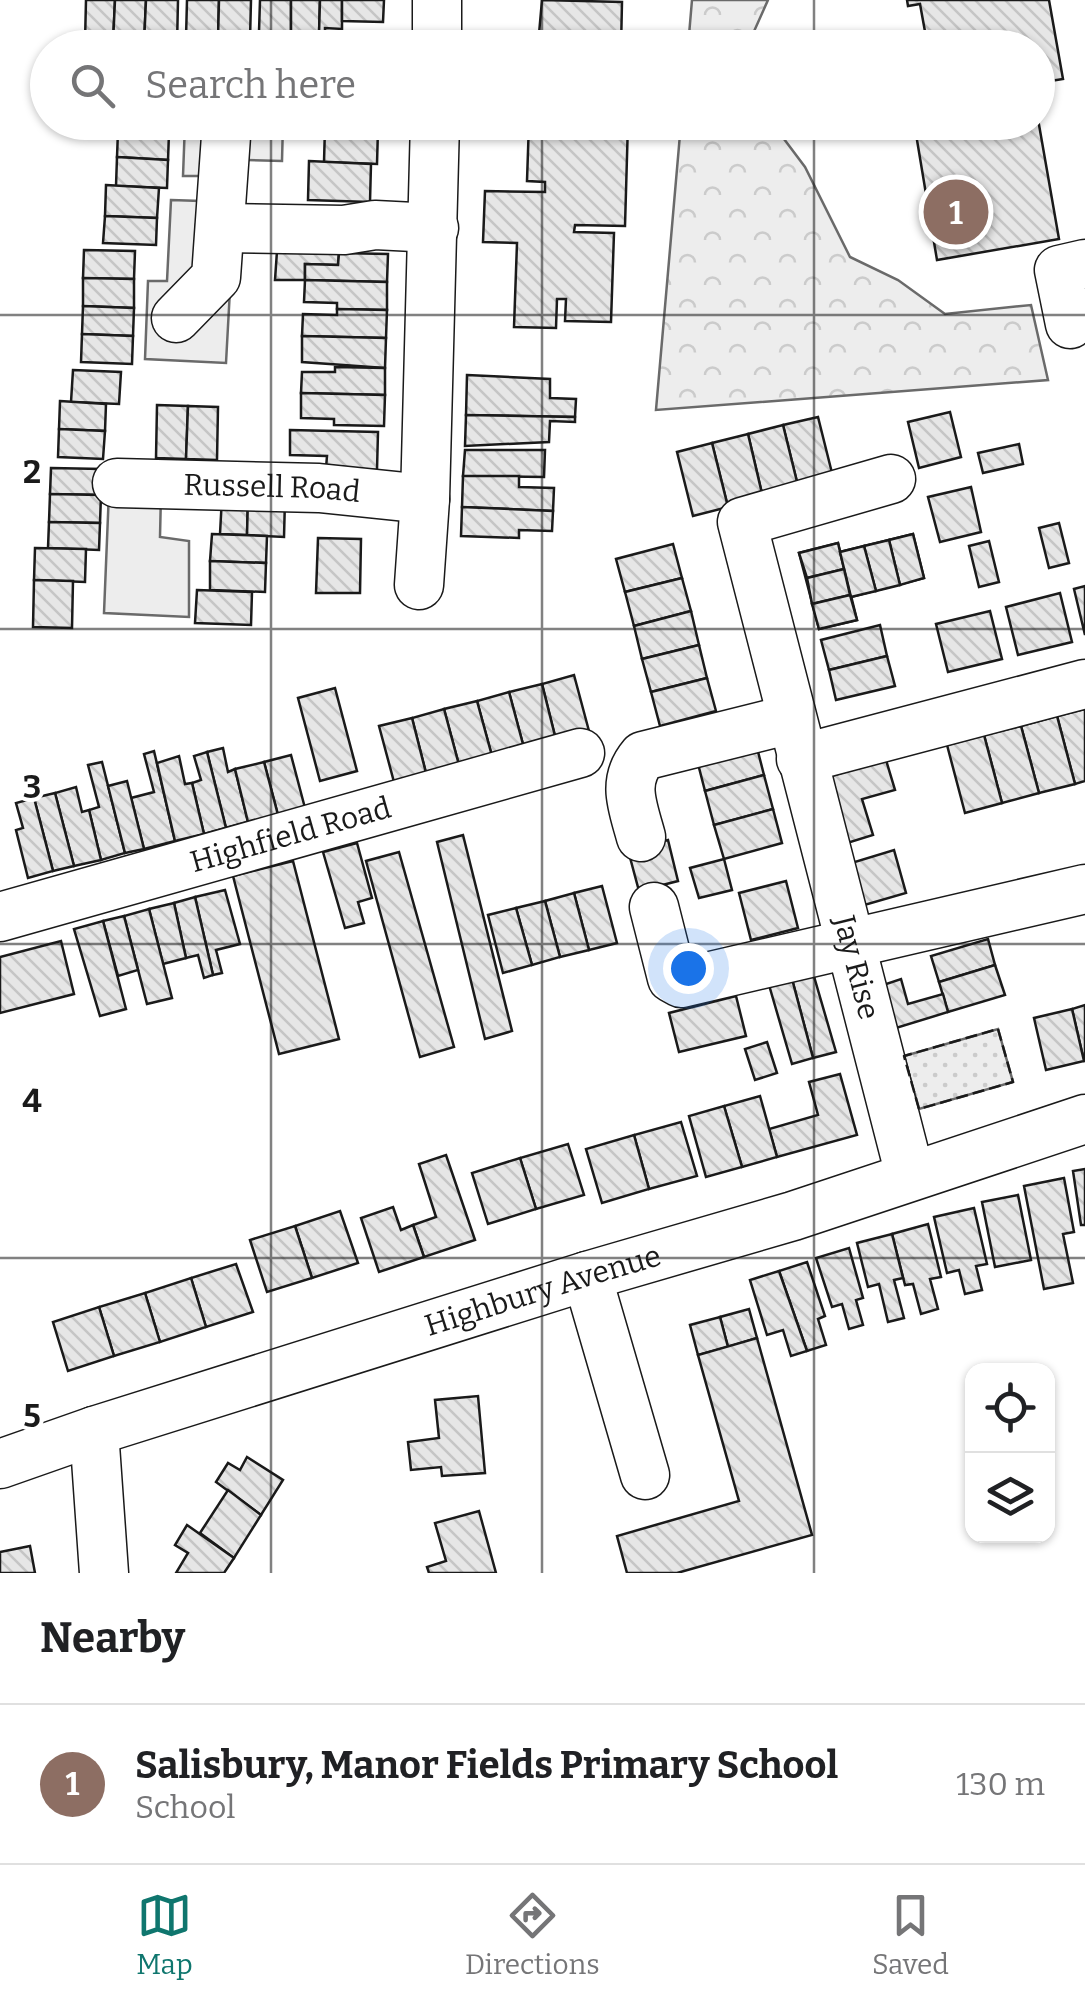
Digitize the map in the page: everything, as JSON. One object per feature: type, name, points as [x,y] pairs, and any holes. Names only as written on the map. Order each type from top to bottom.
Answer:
[{"type":"street","points":[[437,30],[438,0]]},
{"type":"street","points":[[176,318],[216,277],[227,140]]},
{"type":"street","points":[[419,586],[436,140]]},
{"type":"street","points":[[220,228],[434,228]]},
{"type":"street","points":[[1070,324],[1059,270],[1085,264]]},
{"type":"street","name":"Jay Rise","points":[[891,479],[742,522],[910,1175]]},
{"type":"street","name":"Russell Road","points":[[117,483],[319,488],[425,499]]},
{"type":"street","points":[[641,837],[630,795],[632,769],[643,756],[796,739],[1085,684]]},
{"type":"street","name":"Highfield Road","points":[[0,916],[580,753]]},
{"type":"street","points":[[654,908],[672,978],[682,983],[1085,888]]},
{"type":"street","name":"Highbury Avenue","points":[[0,1464],[587,1276],[793,1216],[1085,1119]]},
{"type":"street","points":[[587,1276],[645,1476]]},
{"type":"street","points":[[94,1431],[104,1573]]},
{"type":"green space","points":[[692,0],[768,0],[755,30],[689,30]]},
{"type":"green space","points":[[680,140],[785,140],[805,167],[850,257],[898,280],[945,314],[1031,305],[1048,380],[656,410]]},
{"type":"green space","points":[[998,1029],[1013,1082],[919,1109],[904,1056]]},
{"type":"shaded area","points":[[184,140],[283,140],[282,161],[211,159],[210,176],[183,176]]},
{"type":"shaded area","points":[[171,200],[201,201],[231,271],[226,363],[145,359],[148,281],[167,281]]},
{"type":"shaded area","points":[[109,491],[161,493],[160,537],[189,541],[189,617],[104,613]]},
{"type":"building","points":[[86,0],[115,0],[114,30],[85,30]]},
{"type":"building","points":[[115,0],[146,0],[145,30],[114,30]]},
{"type":"building","points":[[146,0],[178,0],[177,30],[145,30]]},
{"type":"building","points":[[187,0],[219,0],[218,30],[186,30]]},
{"type":"building","points":[[219,0],[251,0],[250,30],[218,30]]},
{"type":"building","points":[[260,0],[291,0],[291,30],[259,30]]},
{"type":"building","points":[[291,0],[320,0],[319,30],[291,30]]},
{"type":"building","points":[[320,0],[342,0],[342,29],[319,30]]},
{"type":"building","points":[[342,0],[384,0],[383,22],[342,21]]},
{"type":"building","points":[[542,0],[622,2],[621,30],[539,30]]},
{"type":"building","points":[[907,0],[1049,0],[1054,30],[925,30],[920,4],[908,6]]},
{"type":"building","points":[[1055,34],[1063,79],[1055,80]]},
{"type":"building","points":[[118,140],[169,140],[168,160],[117,157]]},
{"type":"building","points":[[325,140],[378,140],[377,164],[324,162]]},
{"type":"building","points":[[528,140],[627,140],[625,226],[575,225],[574,232],[614,233],[611,322],[565,321],[566,299],[557,299],[556,328],[514,327],[517,243],[483,242],[485,191],[545,192],[545,182],[527,181]]},
{"type":"building","points":[[917,140],[1042,140],[1059,239],[937,260]]},
{"type":"building","points":[[117,157],[168,160],[167,188],[116,186]]},
{"type":"building","points":[[309,161],[371,164],[370,202],[308,200]]},
{"type":"building","points":[[106,185],[159,188],[157,218],[105,216]]},
{"type":"building","points":[[105,216],[157,218],[156,245],[103,243]]},
{"type":"building","points":[[84,250],[135,251],[134,279],[83,278]]},
{"type":"building","points":[[277,251],[339,253],[338,265],[305,264],[305,280],[275,280]]},
{"type":"building","points":[[339,253],[388,254],[387,282],[305,280],[305,264],[338,265]]},
{"type":"building","points":[[83,278],[134,279],[134,308],[83,306]]},
{"type":"building","points":[[305,280],[387,282],[387,310],[337,309],[337,303],[304,302]]},
{"type":"building","points":[[83,306],[134,308],[133,336],[82,334]]},
{"type":"building","points":[[337,309],[387,310],[386,338],[302,336],[303,314],[337,315]]},
{"type":"building","points":[[82,334],[133,336],[132,364],[81,362]]},
{"type":"building","points":[[302,336],[386,338],[385,368],[302,362]]},
{"type":"building","points":[[335,367],[385,368],[385,395],[301,393],[302,372],[335,372]]},
{"type":"building","points":[[73,370],[121,372],[119,404],[71,402]]},
{"type":"building","points":[[467,375],[550,379],[550,398],[576,399],[575,417],[466,415]]},
{"type":"building","points":[[301,393],[385,395],[384,426],[334,425],[334,419],[301,418]]},
{"type":"building","points":[[60,401],[106,404],[105,431],[59,429]]},
{"type":"building","points":[[157,405],[188,406],[186,459],[156,458]]},
{"type":"building","points":[[188,406],[218,407],[217,460],[186,459]]},
{"type":"building","points":[[950,412],[961,457],[919,468],[908,422]]},
{"type":"building","points":[[466,415],[575,417],[575,422],[550,421],[549,442],[465,446]]},
{"type":"building","points":[[818,417],[834,481],[799,490],[783,425]]},
{"type":"building","points":[[783,425],[799,490],[763,498],[748,434]]},
{"type":"building","points":[[59,429],[105,431],[103,459],[58,457]]},
{"type":"building","points":[[290,430],[378,432],[377,470],[326,468],[327,456],[290,455]]},
{"type":"building","points":[[748,434],[763,498],[728,507],[712,443]]},
{"type":"building","points":[[712,443],[728,507],[693,516],[677,452]]},
{"type":"building","points":[[1019,444],[1023,464],[983,473],[978,453]]},
{"type":"building","points":[[465,450],[545,450],[544,477],[463,476]]},
{"type":"building","points":[[51,468],[102,469],[101,495],[50,494]]},
{"type":"building","points":[[463,476],[519,476],[519,487],[554,488],[553,511],[462,507]]},
{"type":"building","points":[[971,487],[981,532],[940,542],[928,497]]},
{"type":"building","points":[[50,494],[101,495],[100,523],[49,522]]},
{"type":"building","points":[[222,497],[248,498],[247,535],[220,534]]},
{"type":"building","points":[[248,498],[285,499],[284,537],[247,535]]},
{"type":"building","points":[[462,507],[553,511],[552,531],[519,530],[519,538],[461,536]]},
{"type":"building","points":[[49,522],[100,523],[99,550],[48,548]]},
{"type":"building","points":[[1059,523],[1069,563],[1049,568],[1039,528]]},
{"type":"building","points":[[212,534],[267,536],[266,563],[210,561]]},
{"type":"building","points":[[913,534],[924,578],[851,597],[840,552]]},
{"type":"building","points":[[913,534],[924,578],[900,585],[889,540]]},
{"type":"building","points":[[318,538],[361,539],[360,593],[316,593]]},
{"type":"building","points":[[889,540],[900,585],[876,591],[864,546]]},
{"type":"building","points":[[989,541],[999,582],[979,587],[969,546]]},
{"type":"building","points":[[838,543],[857,620],[819,629],[799,553]]},
{"type":"building","points":[[838,543],[844,569],[807,578],[799,553]]},
{"type":"building","points":[[673,544],[682,578],[625,592],[616,559]]},
{"type":"building","points":[[864,546],[876,591],[851,597],[840,552]]},
{"type":"building","points":[[35,548],[86,549],[85,582],[34,580]]},
{"type":"building","points":[[210,561],[266,563],[265,592],[210,590]]},
{"type":"building","points":[[844,569],[850,595],[812,604],[807,578]]},
{"type":"building","points":[[682,578],[691,611],[634,626],[625,592]]},
{"type":"building","points":[[34,580],[73,581],[72,628],[33,627]]},
{"type":"building","points":[[1085,586],[1085,635],[1074,589]]},
{"type":"building","points":[[197,590],[252,592],[251,625],[195,623]]},
{"type":"building","points":[[1060,593],[1072,642],[1018,655],[1006,607]]},
{"type":"building","points":[[850,595],[857,620],[819,629],[812,604]]},
{"type":"building","points":[[691,611],[699,645],[642,659],[634,626]]},
{"type":"building","points":[[990,611],[1002,659],[948,672],[936,624]]},
{"type":"building","points":[[880,625],[887,656],[829,670],[821,640]]},
{"type":"building","points":[[699,645],[707,678],[651,692],[642,659]]},
{"type":"building","points":[[887,656],[895,686],[836,700],[829,670]]},
{"type":"building","points":[[574,675],[589,731],[556,740],[542,684]]},
{"type":"building","points":[[707,678],[716,711],[660,726],[651,692]]},
{"type":"building","points":[[542,684],[556,740],[524,748],[509,692]]},
{"type":"building","points":[[335,688],[357,771],[320,781],[298,698]]},
{"type":"building","points":[[509,692],[524,748],[492,756],[477,701]]},
{"type":"building","points":[[477,701],[492,756],[459,765],[444,709]]},
{"type":"building","points":[[444,709],[459,765],[426,773],[412,718]]},
{"type":"building","points":[[1085,709],[1085,781],[1075,784],[1057,716]]},
{"type":"building","points":[[1057,716],[1075,784],[1039,793],[1021,726]]},
{"type":"building","points":[[412,718],[426,773],[394,782],[379,726]]},
{"type":"building","points":[[1021,726],[1039,793],[1002,803],[984,735]]},
{"type":"building","points":[[984,735],[1002,803],[965,813],[947,745]]},
{"type":"building","points":[[755,740],[764,775],[705,791],[696,756]]},
{"type":"building","points":[[223,748],[228,772],[235,769],[248,822],[226,828],[207,752]]},
{"type":"building","points":[[154,751],[175,841],[144,849],[131,798],[154,792],[144,754]]},
{"type":"building","points":[[207,752],[226,828],[204,834],[192,783],[201,780],[194,756]]},
{"type":"building","points":[[291,755],[305,808],[278,815],[264,762]]},
{"type":"building","points":[[179,756],[185,784],[192,783],[204,834],[175,841],[157,763]]},
{"type":"building","points":[[886,760],[895,790],[862,799],[873,835],[844,844],[824,778]]},
{"type":"building","points":[[102,762],[125,853],[101,860],[89,810],[99,807],[88,765]]},
{"type":"building","points":[[264,762],[278,815],[248,822],[235,769]]},
{"type":"building","points":[[764,775],[773,809],[714,825],[705,791]]},
{"type":"building","points":[[127,781],[144,849],[125,853],[108,786]]},
{"type":"building","points":[[76,787],[82,812],[89,810],[101,860],[74,866],[55,793]]},
{"type":"building","points":[[55,793],[74,866],[53,871],[34,798]]},
{"type":"building","points":[[34,798],[53,871],[28,878],[16,830],[23,828],[16,803]]},
{"type":"building","points":[[773,809],[782,843],[724,859],[714,825]]},
{"type":"building","points":[[463,835],[512,1031],[485,1039],[437,842]]},
{"type":"building","points":[[668,840],[678,881],[639,891],[628,850]]},
{"type":"building","points":[[357,843],[372,898],[358,902],[364,923],[345,928],[323,852]]},
{"type":"building","points":[[894,850],[906,893],[861,906],[848,864]]},
{"type":"building","points":[[399,852],[454,1047],[420,1057],[366,861]]},
{"type":"building","points":[[724,859],[732,890],[699,898],[690,868]]},
{"type":"building","points":[[293,861],[339,1039],[279,1054],[233,876]]},
{"type":"building","points":[[786,881],[798,928],[751,940],[739,893]]},
{"type":"building","points":[[602,886],[617,943],[589,950],[574,893]]},
{"type":"building","points":[[225,890],[240,944],[216,950],[222,973],[213,975],[195,897]]},
{"type":"building","points":[[574,893],[589,950],[560,957],[545,901]]},
{"type":"building","points":[[195,897],[213,975],[204,978],[198,955],[186,958],[174,903]]},
{"type":"building","points":[[545,901],[560,957],[532,965],[516,908]]},
{"type":"building","points":[[174,903],[186,958],[163,964],[149,909]]},
{"type":"building","points":[[516,908],[532,965],[503,973],[488,915]]},
{"type":"building","points":[[149,909],[172,998],[147,1004],[124,916]]},
{"type":"building","points":[[124,916],[138,970],[118,976],[103,921]]},
{"type":"building","points":[[103,921],[126,1009],[100,1016],[74,929]]},
{"type":"building","points":[[988,939],[995,965],[939,982],[931,956]]},
{"type":"building","points":[[61,941],[74,994],[0,1013],[0,957]]},
{"type":"building","points":[[995,965],[1005,995],[948,1012],[939,982]]},
{"type":"building","points":[[813,973],[836,1052],[813,1058],[792,979]]},
{"type":"building","points":[[792,979],[813,1058],[792,1064],[769,985]]},
{"type":"building","points":[[901,979],[908,1004],[943,994],[948,1012],[896,1028],[883,985]]},
{"type":"building","points":[[736,996],[746,1036],[679,1052],[669,1013]]},
{"type":"building","points":[[1085,1005],[1085,1061],[1084,1061],[1072,1009]]},
{"type":"building","points":[[1072,1009],[1084,1061],[1046,1070],[1034,1018]]},
{"type":"building","points":[[767,1042],[777,1073],[755,1080],[745,1049]]},
{"type":"building","points":[[840,1074],[857,1135],[777,1157],[769,1129],[818,1115],[809,1082]]},
{"type":"building","points":[[760,1096],[777,1157],[742,1167],[724,1106]]},
{"type":"building","points":[[724,1106],[742,1167],[706,1177],[689,1116]]},
{"type":"building","points":[[681,1122],[697,1176],[649,1189],[634,1135]]},
{"type":"building","points":[[634,1135],[649,1189],[602,1203],[586,1149]]},
{"type":"building","points":[[568,1144],[584,1195],[536,1209],[520,1158]]},
{"type":"building","points":[[446,1155],[475,1240],[424,1257],[413,1225],[436,1217],[419,1164]]},
{"type":"building","points":[[520,1158],[536,1209],[488,1224],[472,1173]]},
{"type":"building","points":[[1085,1169],[1085,1225],[1081,1225],[1073,1171]]},
{"type":"building","points":[[1064,1178],[1074,1232],[1063,1234],[1073,1283],[1044,1289],[1024,1186]]},
{"type":"building","points":[[1018,1195],[1031,1260],[995,1267],[982,1202]]},
{"type":"building","points":[[393,1207],[401,1230],[413,1225],[424,1257],[379,1272],[361,1218]]},
{"type":"building","points":[[974,1208],[987,1264],[976,1266],[982,1290],[965,1294],[959,1270],[947,1273],[934,1217]]},
{"type":"building","points":[[340,1211],[358,1263],[312,1278],[295,1226]]},
{"type":"building","points":[[928,1224],[941,1277],[930,1279],[938,1309],[921,1314],[913,1284],[905,1285],[892,1234]]},
{"type":"building","points":[[295,1226],[312,1278],[267,1292],[250,1240]]},
{"type":"building","points":[[892,1234],[903,1278],[894,1280],[904,1318],[888,1322],[879,1284],[868,1287],[857,1243]]},
{"type":"building","points":[[849,1248],[863,1298],[856,1300],[863,1325],[849,1329],[842,1304],[832,1307],[816,1258]]},
{"type":"building","points":[[807,1262],[825,1316],[818,1319],[826,1345],[807,1351],[779,1271]]},
{"type":"building","points":[[236,1264],[253,1312],[206,1327],[191,1278]]},
{"type":"building","points":[[779,1271],[807,1351],[791,1356],[783,1330],[767,1335],[750,1280]]},
{"type":"building","points":[[191,1278],[206,1327],[160,1342],[145,1293]]},
{"type":"building","points":[[145,1293],[160,1342],[114,1356],[99,1307]]},
{"type":"building","points":[[99,1307],[114,1356],[68,1371],[53,1322]]},
{"type":"building","points":[[749,1309],[757,1338],[728,1347],[720,1317]]},
{"type":"building","points":[[720,1317],[728,1347],[698,1355],[690,1325]]},
{"type":"building","points":[[757,1338],[812,1535],[677,1573],[627,1573],[617,1536],[739,1501],[698,1355]]},
{"type":"building","points":[[478,1396],[485,1473],[442,1476],[441,1467],[411,1470],[408,1442],[439,1438],[435,1400]]},
{"type":"building","points":[[247,1457],[283,1480],[261,1515],[216,1482],[228,1463],[240,1470]]},
{"type":"building","points":[[228,1490],[261,1515],[234,1558],[200,1533]]},
{"type":"building","points":[[479,1511],[496,1573],[429,1573],[427,1567],[446,1561],[435,1523]]},
{"type":"building","points":[[187,1525],[234,1558],[224,1573],[176,1573],[188,1553],[175,1545]]},
{"type":"building","points":[[30,1546],[35,1573],[0,1573],[0,1552]]},
{"type":"fence","points":[[998,1029],[1013,1082],[919,1109],[904,1056],[998,1029]]},
{"type":"place","name":"Salisbury, Manor Fields Primary School","points":[[956,212]]}]
